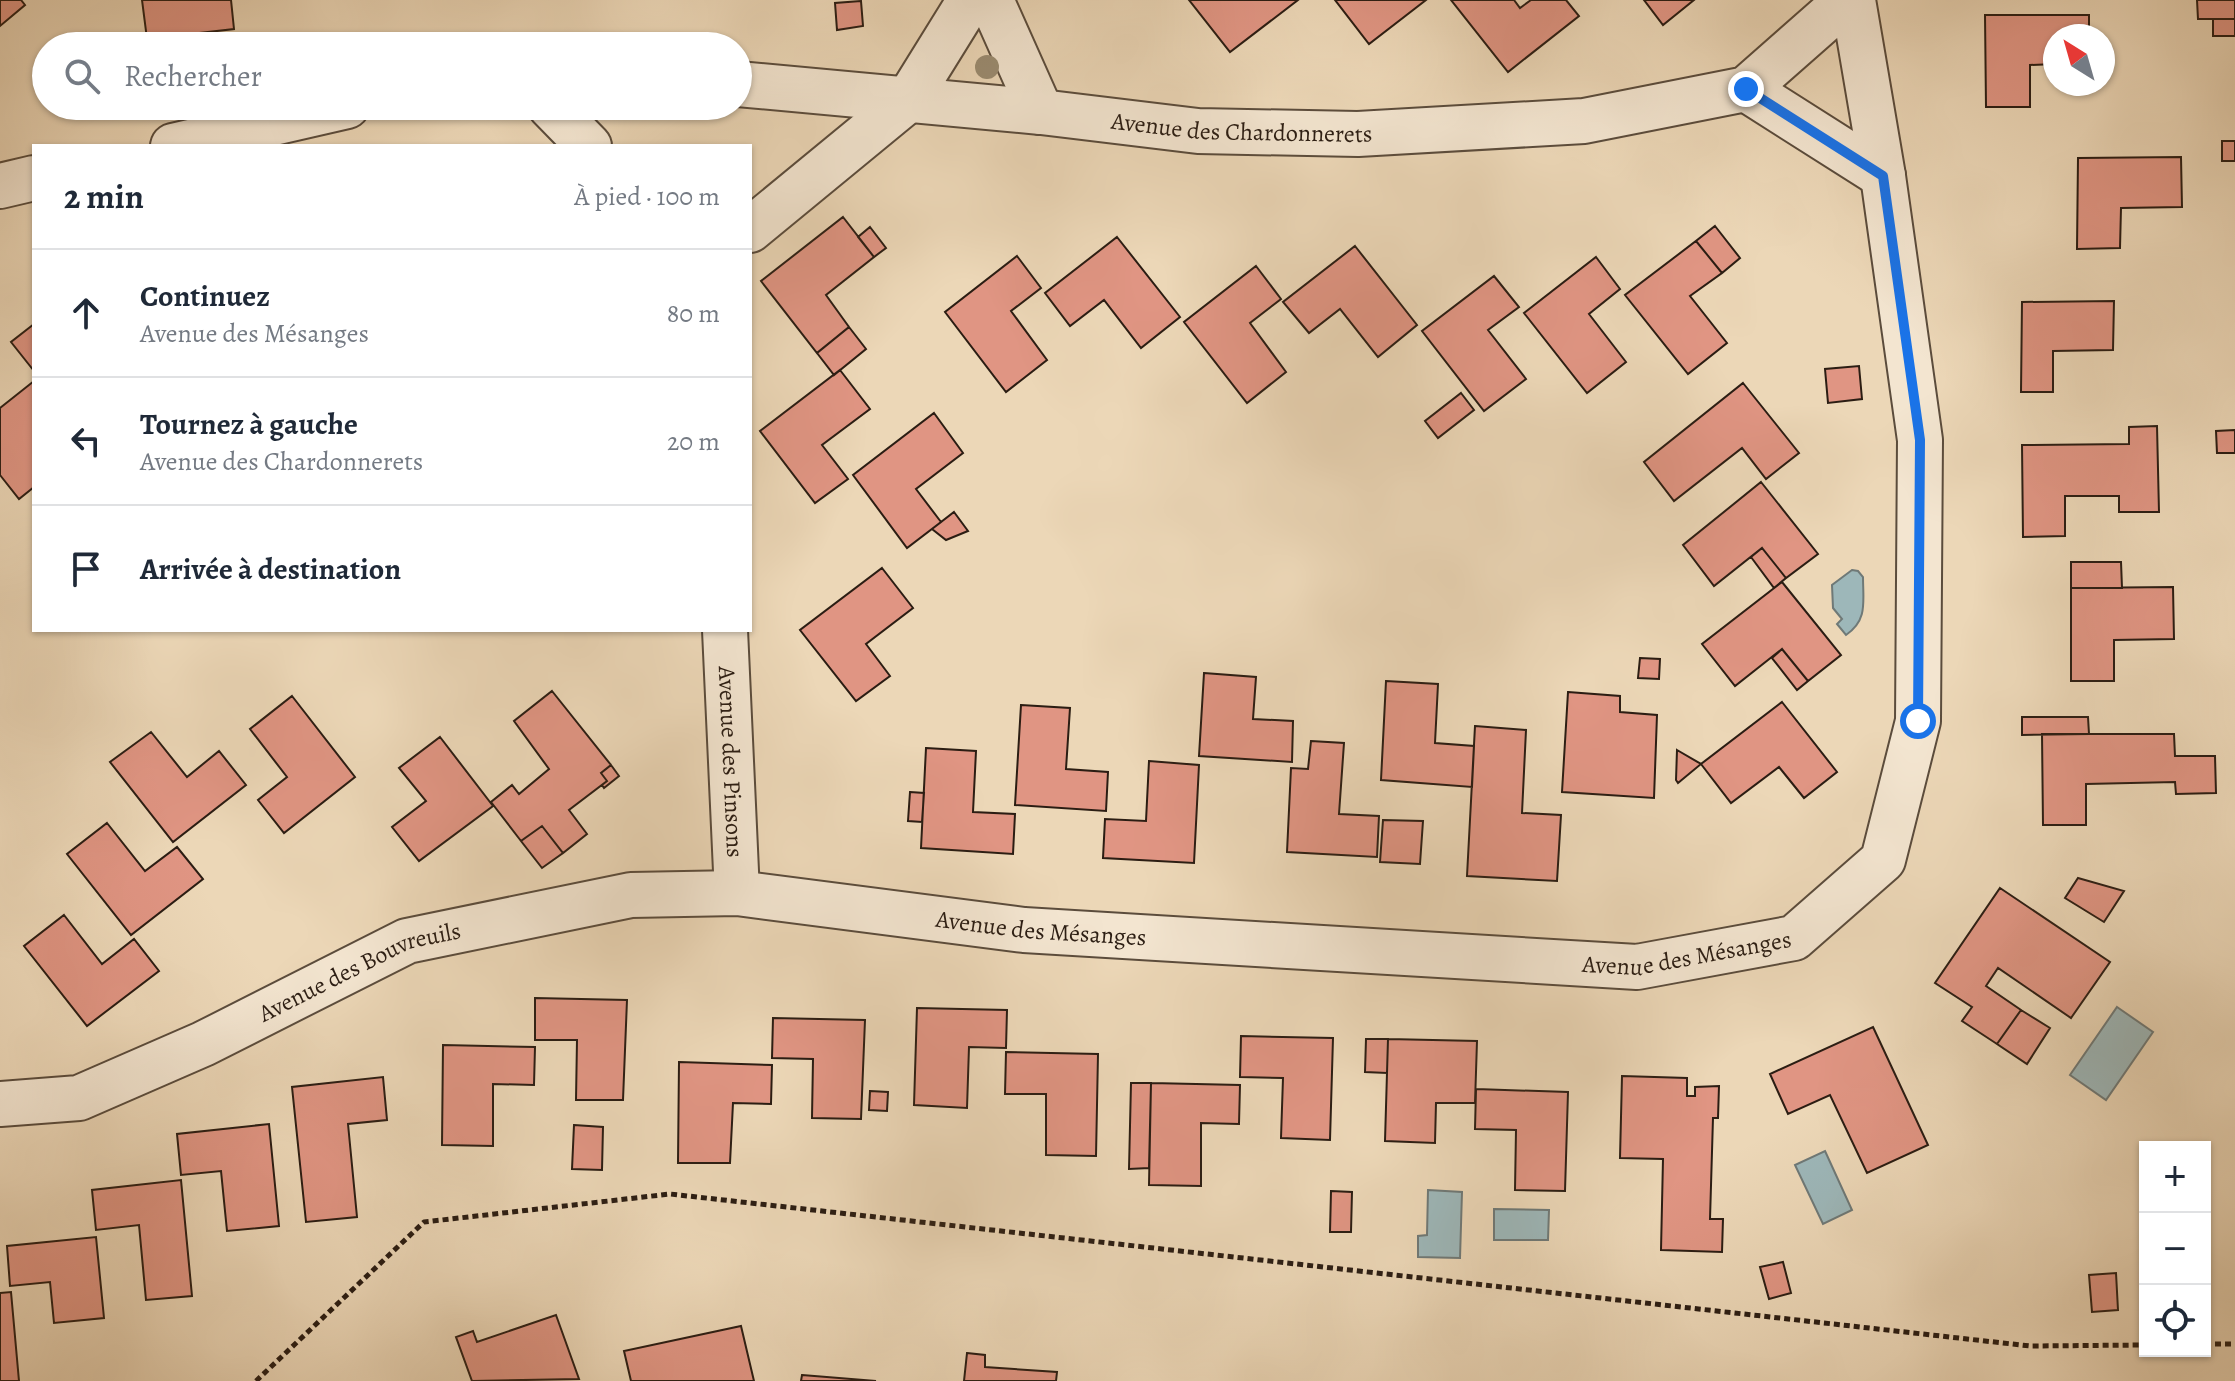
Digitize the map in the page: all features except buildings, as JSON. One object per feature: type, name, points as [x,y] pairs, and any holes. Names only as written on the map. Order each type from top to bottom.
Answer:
[{"type":"street","points":[[752,228],[908,100],[970,0]]},
{"type":"street","points":[[991,0],[1041,112]]},
{"type":"street","points":[[1850,0],[1746,89],[1883,176]]},
{"type":"street","name":"Avenue des Mésanges","points":[[737,893],[1024,930],[1637,967],[1794,938],[1883,860],[1918,721],[1920,440],[1883,176],[1850,0]]},
{"type":"street","name":"Avenue des Chardonnerets","points":[[752,85],[1041,112],[1198,131],[1358,134],[1584,121],[1746,89]]},
{"type":"street","points":[[182,144],[286,120]]},
{"type":"street","points":[[564,120],[587,144]]},
{"type":"street","points":[[0,186],[32,178]]},
{"type":"street","name":"Avenue des Pinsons","points":[[725,632],[737,893]]},
{"type":"street","name":"Avenue des Bouvreuils","points":[[0,1104],[79,1098],[203,1044],[407,941],[631,895],[737,893]]},
{"type":"path","points":[[256,1381],[424,1222],[670,1194],[2030,1346],[2139,1345]]},
{"type":"path","points":[[2211,1344],[2235,1344]]},
{"type":"water","points":[[1852,570],[1863,577],[1863,610],[1858,623],[1846,635],[1837,624],[1842,619],[1833,608],[1832,585]]},
{"type":"water","points":[[2117,1007],[2153,1032],[2106,1100],[2070,1075]]},
{"type":"water","points":[[1825,1151],[1852,1210],[1823,1224],[1795,1165]]},
{"type":"water","points":[[1428,1190],[1462,1192],[1460,1258],[1418,1257],[1418,1236],[1427,1235]]},
{"type":"water","points":[[1494,1209],[1549,1210],[1548,1240],[1494,1240]]},
{"type":"route","points":[[1746,89],[1883,176],[1920,440],[1918,721]]}]
